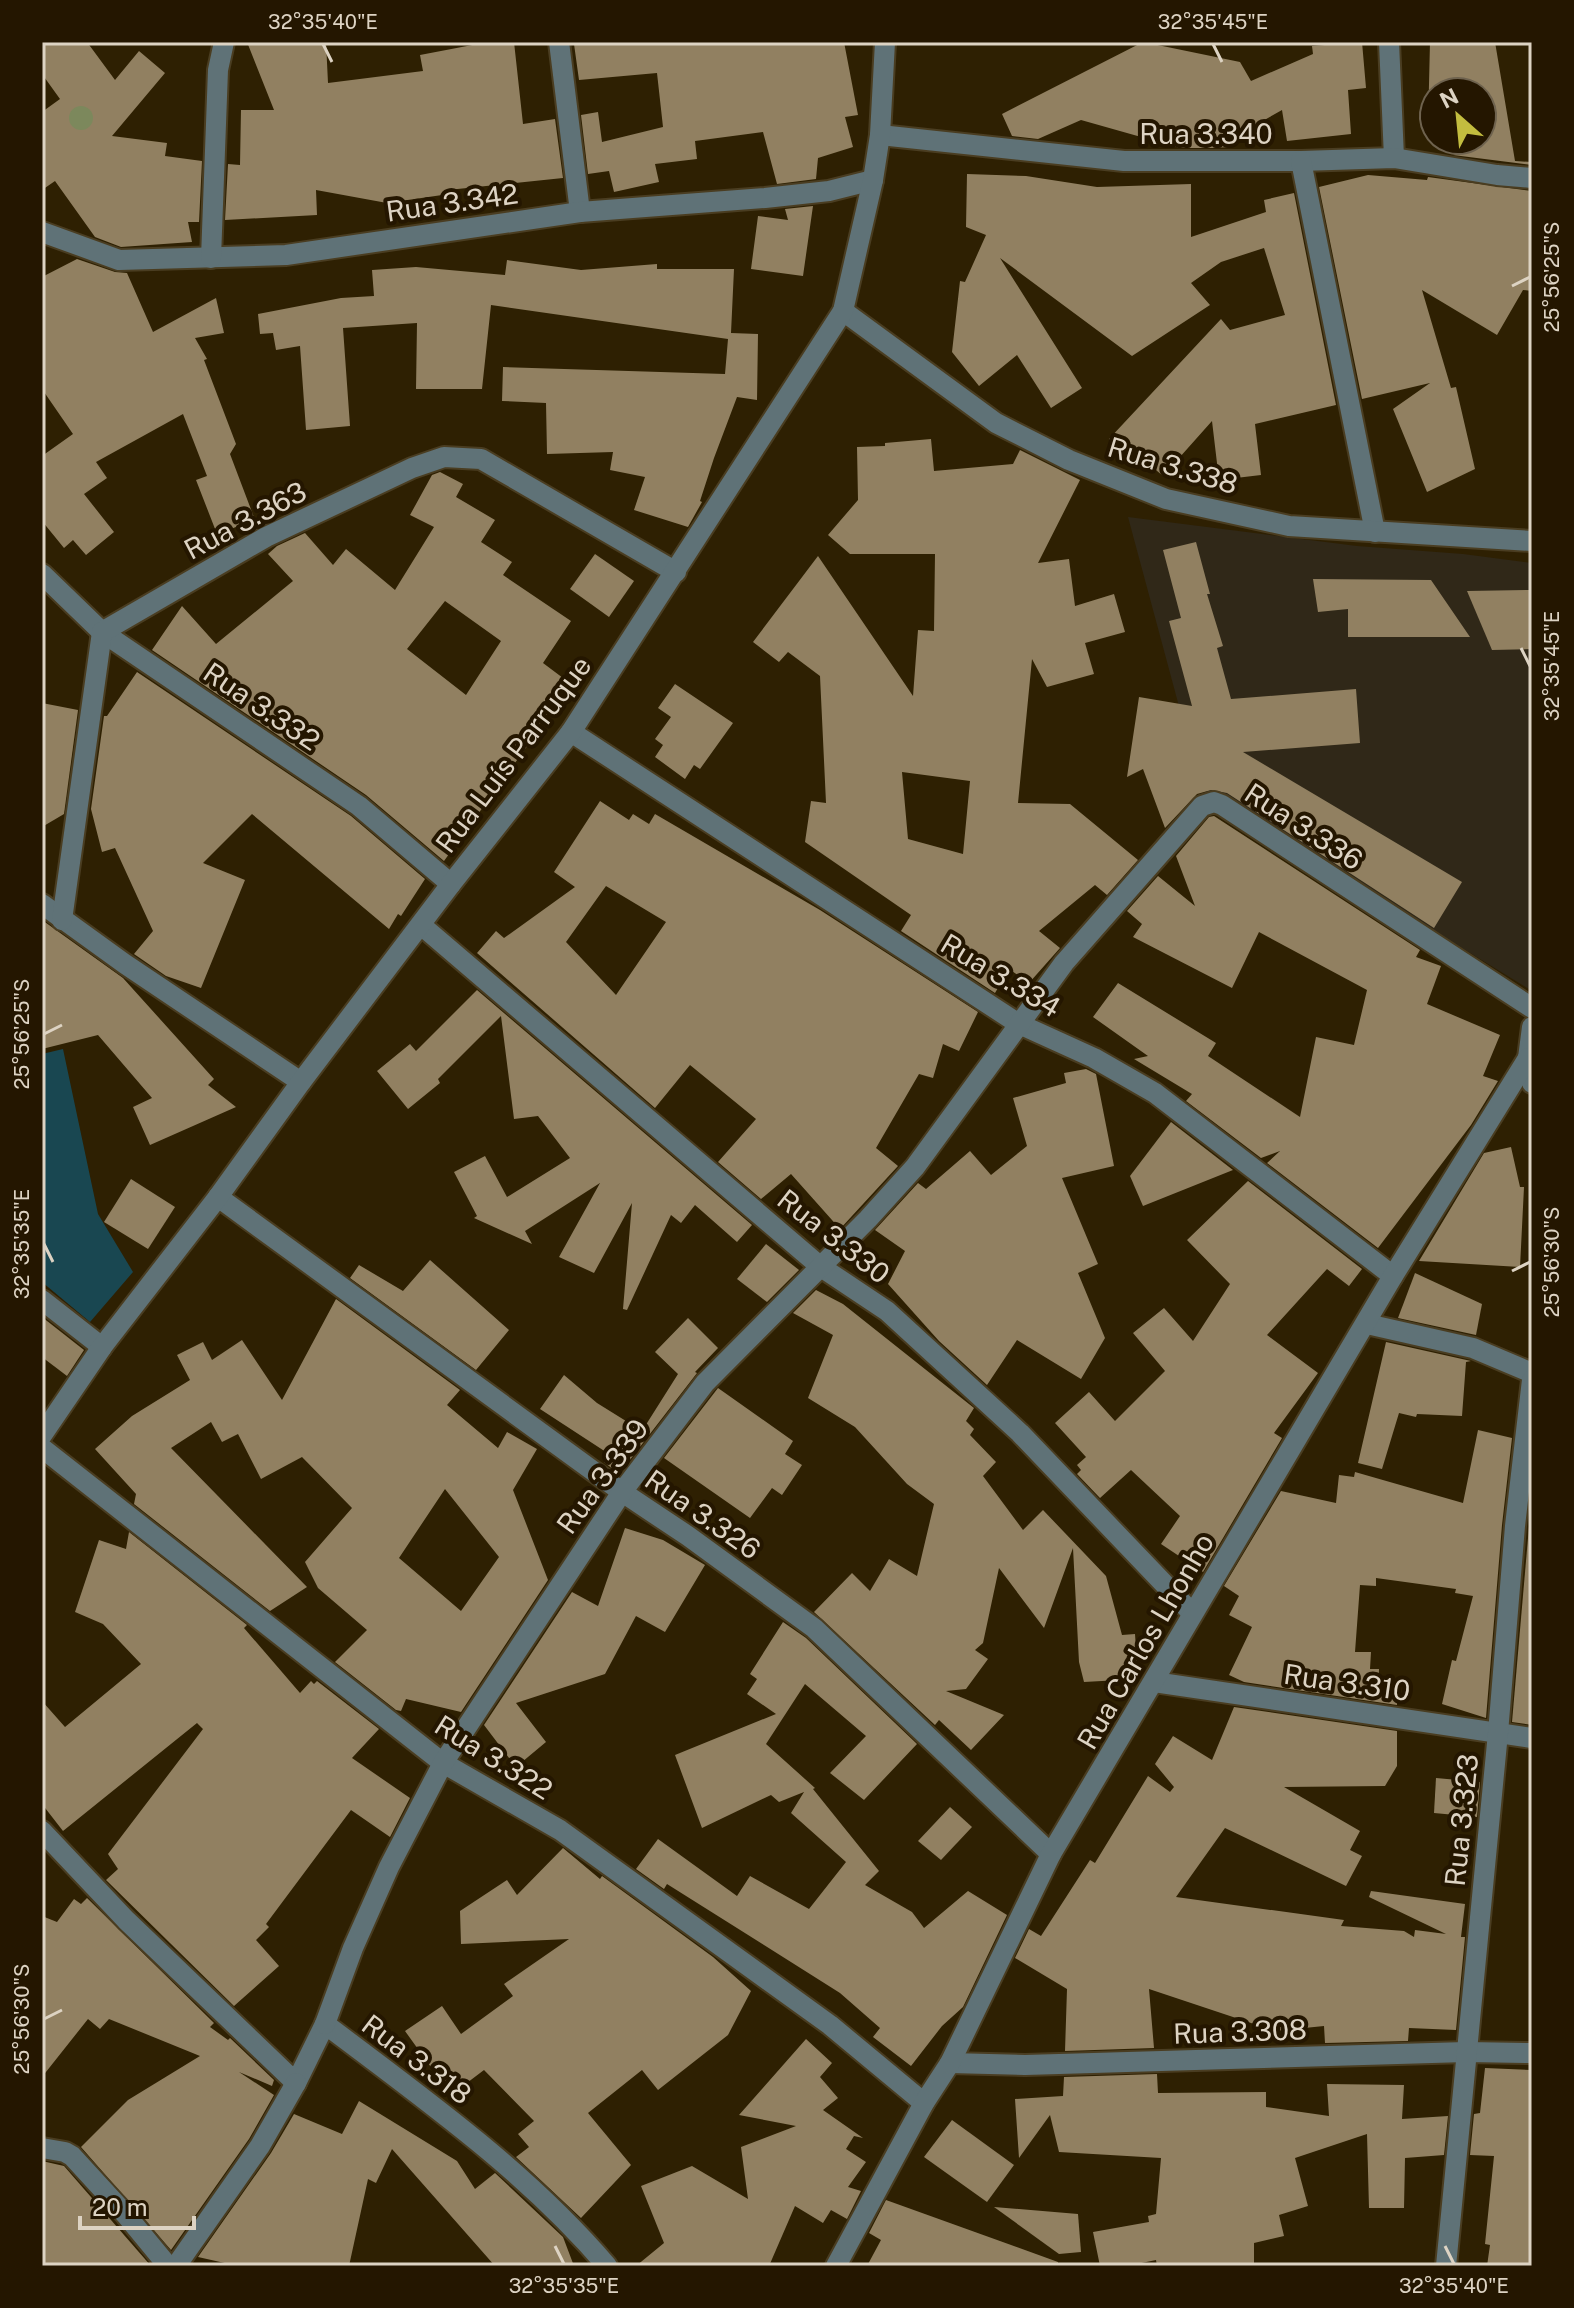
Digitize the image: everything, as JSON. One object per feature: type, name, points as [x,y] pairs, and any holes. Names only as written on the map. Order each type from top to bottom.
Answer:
[{"type":"street","points":[[211,258],[218,70],[224,42]]},
{"type":"street","points":[[559,42],[580,212]]},
{"type":"street","name":"Rua Luís Parruque","points":[[42,1435],[102,1347],[218,1197],[301,1082],[571,732],[843,311],[873,180],[880,135],[885,42]]},
{"type":"street","points":[[1389,42],[1394,158]]},
{"type":"street","name":"Rua 3.340","points":[[880,135],[1124,161],[1394,158],[1532,178]]},
{"type":"street","points":[[1301,161],[1375,532]]},
{"type":"street","name":"Rua 3.342","points":[[42,232],[119,260],[286,255],[580,212],[765,198],[829,191],[873,180]]},
{"type":"street","name":"Rua 3.338","points":[[843,311],[996,423],[1069,460],[1166,499],[1289,526],[1532,541]]},
{"type":"street","name":"Rua 3.363","points":[[102,632],[266,537],[412,468],[444,457],[481,459],[676,572]]},
{"type":"street","name":"Rua 3.332","points":[[42,574],[102,632],[359,806],[451,884]]},
{"type":"street","points":[[62,920],[102,632]]},
{"type":"street","name":"Rua 3.334","points":[[571,732],[1019,1024],[1094,1058],[1155,1093],[1393,1276]]},
{"type":"street","name":"Rua 3.336","points":[[1019,1024],[1064,963],[1202,806],[1214,802],[1532,1008]]},
{"type":"street","points":[[42,904],[301,1082]]},
{"type":"street","name":"Rua 3.330","points":[[421,925],[821,1267],[887,1311],[1020,1433],[1192,1613]]},
{"type":"street","name":"Rua 3.339","points":[[325,2024],[353,1948],[389,1867],[443,1763],[622,1492],[705,1383],[915,1167],[1019,1024]]},
{"type":"street","points":[[1532,1027],[1528,1058],[1532,1083]]},
{"type":"street","name":"Rua Carlos Lhonho","points":[[836,2266],[924,2103],[950,2063],[1051,1854],[1393,1276],[1528,1058]]},
{"type":"street","name":"Rua 3.326","points":[[218,1197],[814,1628],[1051,1854]]},
{"type":"street","points":[[42,1300],[102,1347]]},
{"type":"street","points":[[1367,1324],[1473,1348],[1532,1373]]},
{"type":"street","name":"Rua 3.323","points":[[1446,2266],[1515,1526],[1532,1380]]},
{"type":"street","name":"Rua 3.322","points":[[42,1448],[443,1763],[560,1830],[830,2025],[924,2103]]},
{"type":"street","name":"Rua 3.310","points":[[1154,1682],[1532,1738]]},
{"type":"street","points":[[42,1831],[126,1920],[296,2083]]},
{"type":"street","name":"Rua 3.318","points":[[176,2266],[260,2146],[325,2024],[472,2136],[548,2203],[607,2266]]},
{"type":"street","name":"Rua 3.308","points":[[950,2063],[1025,2065],[1466,2052],[1532,2053]]},
{"type":"street","points":[[42,2148],[72,2156],[168,2266]]},
{"type":"shaded area","points":[[1128,517],[1357,546],[1532,563],[1532,991],[1201,788]]},
{"type":"water","points":[[63,1049],[98,1214],[133,1272],[90,1322],[42,1282],[42,1054]]},
{"type":"building","points":[[42,42],[87,42],[115,80],[139,51],[165,73],[112,136],[167,143],[165,156],[202,161],[199,222],[188,222],[192,242],[121,247],[95,237],[55,181],[42,190],[42,112],[60,99],[42,74]]},
{"type":"building","points":[[247,42],[326,42],[328,83],[423,71],[420,55],[488,42],[514,42],[523,124],[555,119],[563,178],[448,190],[449,194],[387,203],[316,190],[317,215],[225,220],[228,164],[240,165],[241,110],[274,110]]},
{"type":"building","points":[[844,42],[858,115],[845,117],[853,147],[818,158],[816,179],[777,184],[763,132],[695,141],[697,159],[655,164],[659,182],[614,192],[609,171],[588,174],[581,115],[598,112],[602,142],[663,127],[657,73],[579,80],[574,44]]},
{"type":"building","points":[[1143,42],[1240,62],[1251,81],[1313,54],[1312,46],[1362,42],[1366,88],[1348,90],[1351,134],[1287,141],[1282,110],[1227,141],[1228,147],[1180,148],[1081,120],[1038,139],[1012,136],[1002,114]]},
{"type":"building","points":[[1430,42],[1495,42],[1515,161],[1532,162],[1532,165],[1461,156],[1498,156],[1498,76],[1429,76]]},
{"type":"building","points":[[967,174],[1026,176],[1097,187],[1191,184],[1191,237],[1266,212],[1264,200],[1294,193],[1336,405],[1255,424],[1261,475],[1219,480],[1212,421],[1163,476],[1143,459],[1138,465],[1109,439],[1221,319],[1230,330],[1285,315],[1264,248],[1221,262],[1191,283],[1210,305],[1132,356],[1000,258],[1082,388],[1051,408],[1017,355],[979,386],[952,352],[960,281],[965,282],[986,235],[966,227]]},
{"type":"building","points":[[1368,175],[1427,180],[1428,177],[1532,191],[1532,291],[1523,290],[1497,335],[1422,290],[1451,388],[1456,387],[1475,469],[1427,492],[1393,409],[1430,383],[1362,399],[1319,187]]},
{"type":"building","points":[[813,206],[803,276],[751,269],[758,216],[788,220],[785,209]]},
{"type":"building","points":[[77,259],[127,273],[153,332],[216,298],[224,333],[195,338],[207,359],[204,360],[236,444],[230,454],[255,520],[217,534],[196,480],[207,476],[183,414],[96,462],[107,478],[84,494],[114,532],[86,555],[73,540],[64,548],[42,521],[42,456],[73,434],[42,389],[42,277]]},
{"type":"building","points":[[507,260],[581,270],[657,264],[657,269],[734,269],[731,333],[758,334],[757,400],[737,397],[714,458],[702,502],[688,527],[634,510],[645,477],[610,470],[613,452],[547,454],[546,403],[502,401],[503,367],[725,374],[728,339],[491,305],[482,389],[416,389],[417,323],[343,328],[350,426],[306,430],[300,346],[276,350],[273,333],[260,334],[258,314],[341,298],[374,296],[372,270],[416,267],[505,275]]},
{"type":"building","points":[[931,439],[934,471],[1013,464],[1020,450],[1080,480],[1038,563],[1069,559],[1075,606],[1114,594],[1125,632],[1085,643],[1094,674],[1047,687],[1032,659],[1018,803],[1070,804],[1138,860],[1107,895],[1095,885],[1039,931],[1060,948],[1029,983],[1009,969],[995,993],[901,931],[911,915],[805,842],[811,801],[826,803],[820,676],[788,652],[779,662],[753,642],[818,556],[913,696],[918,630],[934,631],[935,554],[850,554],[828,535],[858,500],[857,447],[885,446],[885,443]],"holes":[[[902,772],[970,781],[963,854],[908,839]]]},
{"type":"building","points":[[440,472],[463,484],[456,497],[495,520],[481,542],[512,562],[503,575],[571,621],[543,663],[571,684],[530,736],[533,738],[444,861],[366,795],[152,650],[182,606],[216,644],[293,581],[268,554],[277,546],[305,533],[333,565],[346,549],[395,590],[434,527],[410,515],[432,475]],"holes":[[[445,601],[501,641],[466,695],[407,649]]]},
{"type":"building","points":[[1196,542],[1210,594],[1207,594],[1223,646],[1217,648],[1231,699],[1356,689],[1360,743],[1243,752],[1462,882],[1434,928],[1227,793],[1211,790],[1197,794],[1165,828],[1143,769],[1127,777],[1139,697],[1192,706],[1169,621],[1181,618],[1163,550]]},
{"type":"building","points":[[595,554],[634,581],[609,617],[570,589]]},
{"type":"building","points":[[1313,579],[1431,580],[1470,637],[1348,637],[1348,609],[1318,612]]},
{"type":"building","points":[[1532,590],[1532,649],[1492,650],[1467,591]]},
{"type":"building","points":[[137,672],[351,816],[425,879],[389,929],[252,814],[203,863],[245,880],[201,988],[166,976],[134,954],[153,931],[115,848],[102,852],[91,809],[104,716],[107,716]]},
{"type":"building","points":[[675,684],[733,723],[700,769],[694,765],[685,779],[655,757],[663,745],[655,739],[671,717],[658,708]]},
{"type":"building","points":[[42,703],[78,710],[64,814],[42,827]]},
{"type":"building","points":[[600,801],[629,820],[633,814],[649,824],[655,814],[820,910],[978,1012],[959,1051],[943,1044],[933,1078],[919,1074],[876,1148],[898,1166],[840,1229],[791,1174],[761,1199],[718,1162],[756,1119],[690,1065],[655,1108],[477,953],[496,931],[504,938],[575,887],[554,872]],"holes":[[[606,886],[666,922],[616,995],[566,942]]]},
{"type":"building","points":[[1214,816],[1420,950],[1416,957],[1441,966],[1427,1004],[1500,1035],[1483,1076],[1498,1081],[1471,1125],[1378,1248],[1267,1163],[1280,1151],[1261,1158],[1186,1101],[1192,1094],[1134,1059],[1148,1056],[1093,1017],[1118,983],[1216,1043],[1208,1056],[1300,1117],[1316,1037],[1354,1045],[1367,990],[1259,932],[1232,988],[1133,937],[1142,924],[1127,911],[1158,876],[1195,906],[1176,856],[1209,817]]},
{"type":"building","points":[[42,920],[123,978],[214,1079],[208,1085],[236,1107],[150,1145],[133,1107],[152,1098],[98,1035],[42,1049]]},
{"type":"building","points":[[477,990],[752,1225],[737,1242],[695,1205],[681,1223],[671,1215],[627,1310],[623,1309],[632,1203],[594,1273],[559,1257],[600,1183],[525,1231],[532,1244],[474,1218],[477,1216],[454,1172],[485,1156],[507,1197],[570,1158],[538,1116],[514,1119],[501,1016],[438,1079],[440,1083],[408,1109],[377,1071],[410,1044],[416,1051]]},
{"type":"building","points":[[1086,1069],[1096,1074],[1114,1166],[1062,1178],[1098,1264],[1078,1273],[1105,1338],[1081,1379],[1017,1340],[987,1385],[939,1341],[888,1284],[905,1251],[875,1230],[918,1183],[926,1189],[970,1151],[991,1175],[1027,1146],[1013,1098],[1066,1083],[1064,1073]]},
{"type":"building","points":[[1171,1122],[1233,1170],[1143,1206],[1130,1176]]},
{"type":"building","points":[[1511,1147],[1520,1187],[1524,1187],[1520,1267],[1419,1261],[1484,1153]]},
{"type":"building","points":[[131,1179],[175,1207],[148,1249],[104,1222]]},
{"type":"building","points":[[1248,1181],[1362,1269],[1349,1286],[1327,1269],[1267,1335],[1318,1373],[1274,1433],[1282,1438],[1203,1572],[1161,1544],[1180,1516],[1131,1470],[1100,1498],[1077,1474],[1081,1470],[1077,1465],[1086,1457],[1055,1423],[1089,1392],[1115,1421],[1165,1371],[1133,1333],[1164,1308],[1193,1341],[1230,1284],[1187,1240]]},
{"type":"building","points":[[766,1244],[799,1270],[767,1302],[737,1279]]},
{"type":"building","points":[[430,1260],[509,1330],[476,1370],[350,1278],[359,1265],[403,1291]]},
{"type":"building","points":[[1415,1273],[1482,1304],[1476,1335],[1398,1318]]},
{"type":"building","points":[[816,1290],[843,1304],[974,1408],[966,1421],[974,1429],[970,1435],[996,1462],[983,1476],[1023,1530],[1043,1510],[1106,1576],[1122,1635],[1135,1634],[1138,1679],[1084,1682],[1079,1662],[1073,1548],[1044,1628],[999,1568],[983,1643],[975,1650],[988,1659],[966,1689],[946,1691],[1004,1715],[971,1750],[939,1720],[935,1725],[814,1612],[852,1573],[870,1591],[889,1559],[917,1576],[934,1504],[907,1484],[855,1427],[808,1398],[833,1335],[793,1313]]},
{"type":"building","points":[[336,1299],[460,1390],[447,1405],[498,1448],[507,1432],[537,1449],[513,1490],[548,1580],[461,1712],[406,1699],[401,1711],[396,1710],[335,1662],[367,1630],[318,1588],[305,1562],[352,1508],[302,1457],[261,1479],[238,1434],[222,1442],[211,1422],[171,1448],[307,1587],[270,1611],[134,1504],[136,1494],[95,1449],[132,1416],[190,1380],[177,1355],[203,1342],[212,1360],[242,1340],[282,1400]],"holes":[[[445,1489],[499,1557],[461,1611],[399,1558]]]},
{"type":"building","points":[[42,1317],[84,1350],[67,1376],[42,1357]]},
{"type":"building","points":[[688,1318],[718,1348],[695,1372],[619,1474],[604,1462],[609,1454],[540,1409],[564,1375],[597,1403],[642,1431],[678,1374],[655,1352]]},
{"type":"building","points":[[1386,1342],[1471,1361],[1466,1362],[1462,1416],[1417,1414],[1416,1417],[1399,1413],[1382,1469],[1358,1463]]},
{"type":"building","points":[[718,1388],[793,1441],[785,1454],[802,1465],[782,1495],[772,1488],[750,1518],[664,1458]]},
{"type":"building","points":[[1478,1430],[1512,1438],[1486,1718],[1442,1704],[1452,1660],[1456,1661],[1473,1596],[1455,1593],[1456,1589],[1376,1578],[1376,1586],[1360,1585],[1355,1652],[1371,1652],[1370,1669],[1379,1669],[1378,1696],[1397,1697],[1397,1705],[1244,1682],[1229,1675],[1252,1627],[1229,1615],[1239,1596],[1224,1586],[1281,1491],[1336,1503],[1339,1475],[1354,1477],[1355,1472],[1463,1503]]},
{"type":"building","points":[[1532,1492],[1532,1725],[1512,1722]]},
{"type":"building","points":[[625,1528],[663,1540],[705,1565],[665,1632],[636,1616],[605,1674],[516,1703],[546,1742],[516,1767],[484,1725],[572,1592],[598,1606]]},
{"type":"building","points":[[129,1532],[247,1625],[244,1628],[300,1693],[311,1681],[314,1684],[317,1681],[379,1729],[352,1758],[410,1798],[390,1837],[351,1810],[266,1924],[269,1927],[256,1940],[279,1966],[234,2006],[106,1880],[118,1869],[108,1854],[203,1729],[197,1723],[63,1831],[42,1804],[42,1701],[65,1727],[141,1664],[103,1624],[75,1612],[99,1540],[126,1549]]},
{"type":"building","points":[[783,1622],[806,1638],[917,1744],[864,1800],[830,1773],[866,1736],[805,1684],[766,1744],[815,1788],[879,1871],[865,1885],[912,1912],[924,1928],[968,1891],[1007,1915],[963,2007],[942,2026],[911,2066],[873,2037],[880,2028],[840,1993],[667,1884],[664,1889],[636,1869],[658,1839],[737,1896],[750,1876],[809,1909],[846,1862],[791,1813],[804,1792],[779,1802],[771,1795],[702,1828],[675,1755],[776,1714],[747,1694],[757,1679],[750,1674]]},
{"type":"building","points":[[1234,1707],[1397,1731],[1397,1766],[1385,1786],[1284,1787],[1360,1831],[1350,1850],[1362,1856],[1346,1886],[1225,1828],[1176,1897],[1344,1920],[1341,1926],[1404,1931],[1414,1937],[1415,1930],[1446,1934],[1369,1897],[1371,1891],[1465,1904],[1456,2030],[1409,2028],[1408,2041],[1325,2043],[1324,2026],[1275,2031],[1149,1989],[1154,2048],[1065,2051],[1067,1989],[1015,1958],[1029,1929],[1041,1936],[1090,1860],[1095,1863],[1148,1776],[1170,1792],[1174,1787],[1155,1764],[1173,1736],[1212,1760]]},
{"type":"building","points":[[1436,1778],[1480,1782],[1477,1817],[1434,1813]]},
{"type":"building","points":[[950,1807],[972,1827],[941,1860],[918,1841]]},
{"type":"building","points":[[563,1848],[600,1879],[602,1876],[713,1957],[751,1991],[728,2035],[658,2090],[642,2070],[588,2113],[631,2165],[581,2218],[516,2157],[529,2147],[518,2134],[534,2121],[484,2070],[451,2095],[405,2031],[442,2006],[461,2034],[513,1996],[504,1984],[569,1939],[461,1944],[460,1911],[507,1880],[517,1895]]},
{"type":"building","points":[[87,1898],[214,2023],[210,2027],[228,2040],[230,2038],[274,2080],[272,2086],[239,2072],[274,2095],[249,2139],[171,2250],[81,2147],[128,2100],[200,2056],[109,2019],[100,2029],[88,2019],[42,2077],[42,1916],[57,1922],[74,1899],[81,1904]]},
{"type":"building","points":[[806,2039],[832,2063],[820,2077],[838,2098],[823,2110],[863,2138],[854,2136],[846,2149],[866,2162],[848,2187],[861,2191],[847,2219],[831,2210],[823,2223],[795,2206],[769,2266],[636,2266],[664,2243],[641,2186],[692,2166],[748,2199],[741,2147],[796,2126],[739,2115]]},
{"type":"building","points":[[1485,2068],[1532,2070],[1532,2266],[1487,2266],[1490,2245],[1485,2244],[1494,2156],[1470,2155],[1474,2114],[1480,2113]]},
{"type":"building","points":[[1157,2074],[1158,2093],[1266,2092],[1266,2107],[1329,2116],[1327,2084],[1404,2085],[1402,2119],[1448,2116],[1444,2155],[1405,2158],[1404,2208],[1369,2208],[1367,2134],[1295,2158],[1308,2206],[1279,2215],[1284,2236],[1254,2243],[1254,2266],[1157,2266],[1156,2260],[1127,2266],[1100,2266],[1093,2232],[1149,2222],[1148,2216],[1156,2214],[1161,2158],[1059,2152],[1050,2115],[1019,2158],[1015,2099],[1063,2096],[1064,2077]]},
{"type":"building","points":[[359,2101],[457,2161],[475,2189],[495,2173],[563,2237],[574,2266],[495,2266],[392,2149],[376,2183],[368,2179],[349,2266],[238,2266],[198,2257],[271,2153],[294,2114],[342,2134]]},
{"type":"building","points":[[952,2120],[1014,2165],[987,2202],[924,2157]]},
{"type":"building","points":[[42,2161],[64,2166],[151,2266],[42,2266]]},
{"type":"building","points":[[886,2200],[1058,2262],[1058,2266],[867,2266],[881,2240],[869,2233]]},
{"type":"building","points":[[994,2207],[1078,2214],[1081,2252],[1059,2254]]}]
